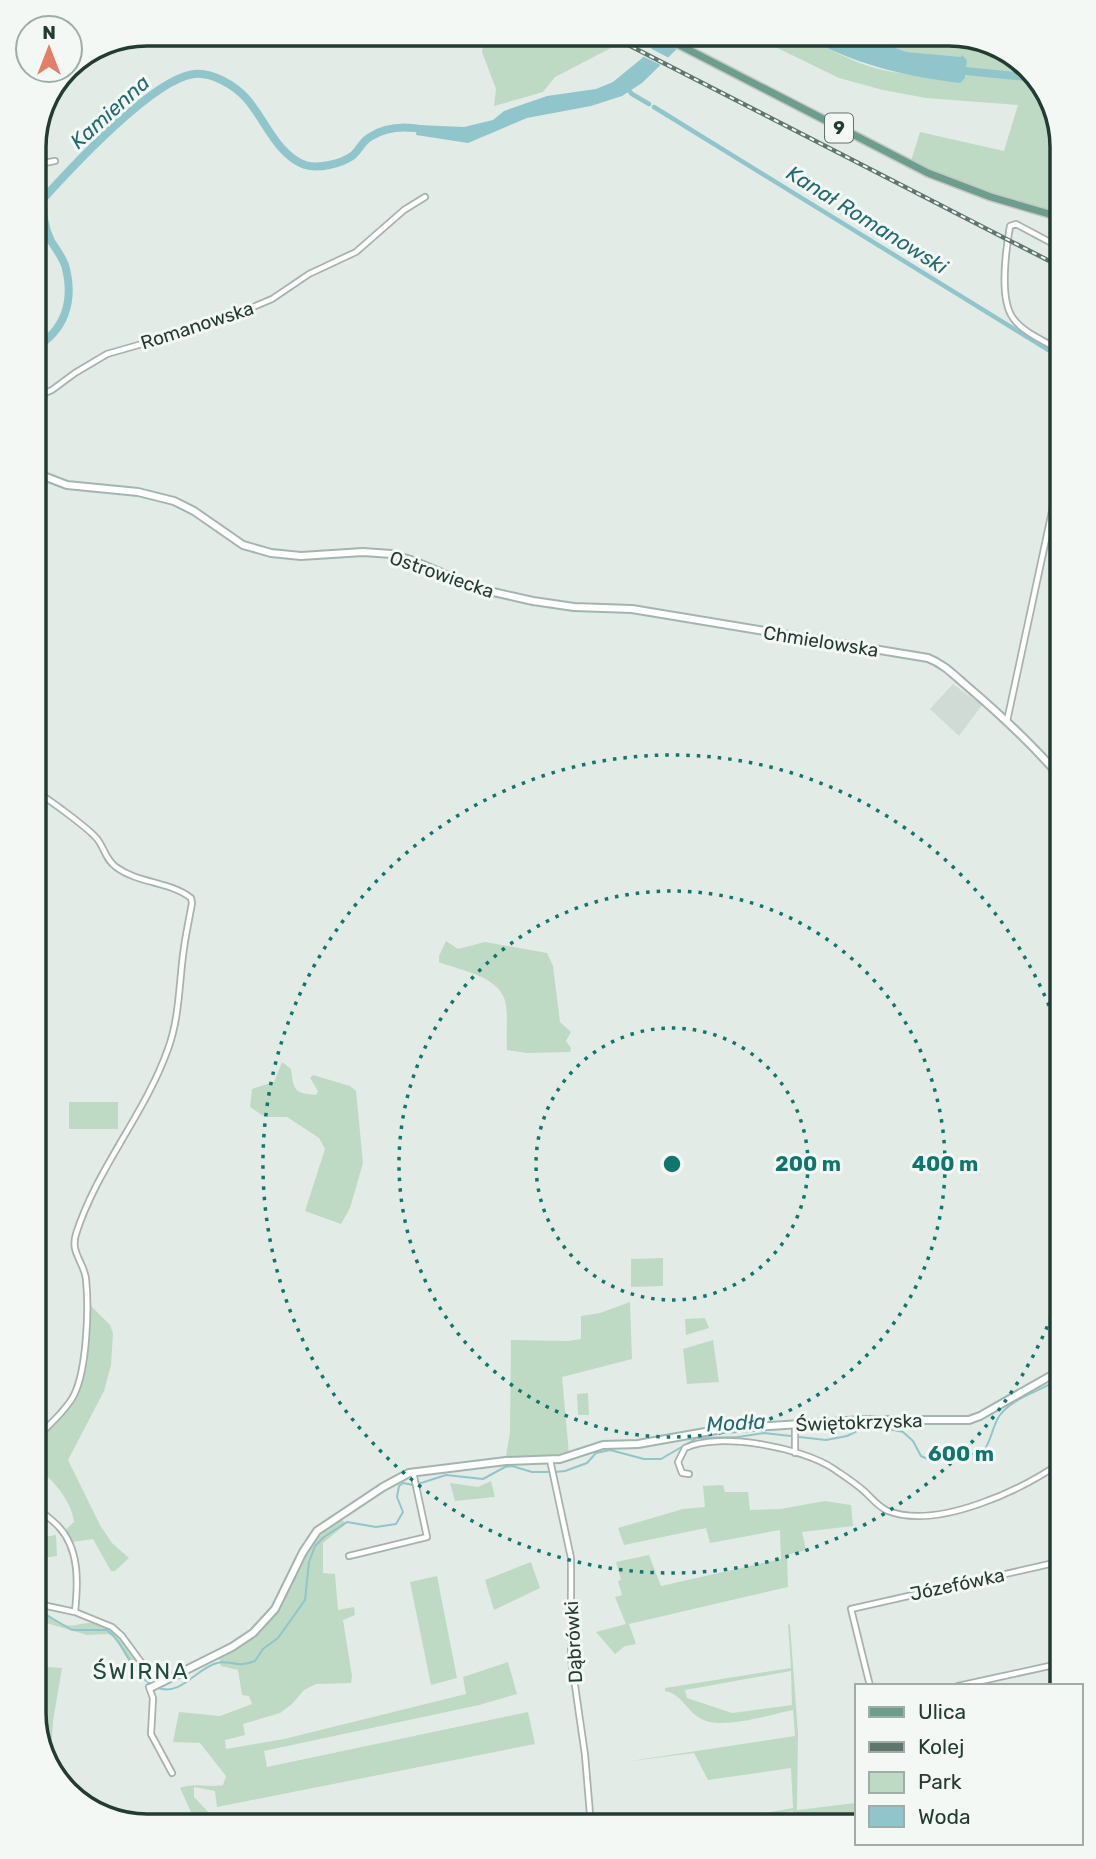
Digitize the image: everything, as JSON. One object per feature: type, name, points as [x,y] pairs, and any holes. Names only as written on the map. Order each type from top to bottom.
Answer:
[{"type":"main road","name":"9","points":[[681,46],[928,173],[990,197],[1050,214]]},
{"type":"street","points":[[46,163],[55,161]]},
{"type":"street","name":"Romanowska","points":[[46,393],[107,354],[215,323],[272,299],[309,274],[356,252],[404,210],[425,197]]},
{"type":"street","points":[[1050,242],[1025,228],[1012,225],[1009,228],[1004,295],[1007,309],[1014,320],[1050,344]]},
{"type":"street","name":"Ostrowiecka","points":[[46,476],[81,488],[138,492],[174,502],[194,511],[243,545],[260,551],[301,556],[363,552],[391,554],[480,589],[533,601]]},
{"type":"street","points":[[1007,722],[1050,521]]},
{"type":"street","name":"Chmielowska","points":[[533,601],[574,607],[632,609],[928,659],[948,670],[1007,722],[1050,767]]},
{"type":"street","points":[[46,800],[98,839],[113,865],[130,875],[186,894],[192,903],[177,1009],[168,1051],[142,1106],[110,1162],[75,1238],[77,1258],[85,1274],[87,1301],[83,1356],[75,1394],[46,1428]]},
{"type":"street","name":"Świętokrzyska","points":[[156,1685],[232,1647],[253,1633],[275,1609],[303,1552],[319,1529],[383,1487],[414,1472],[506,1461],[551,1464],[603,1445],[638,1444],[706,1430],[862,1420],[974,1419],[1050,1377]]},
{"type":"street","points":[[795,1426],[795,1453]]},
{"type":"street","points":[[689,1474],[680,1470],[678,1458],[685,1448],[694,1444],[749,1442],[795,1453],[830,1467],[862,1489],[887,1511],[918,1515],[982,1504],[1006,1494],[1050,1469]]},
{"type":"street","name":"Dąbrówki","points":[[551,1464],[571,1558],[570,1658],[585,1755],[590,1814]]},
{"type":"street","points":[[349,1556],[427,1537],[414,1472]]},
{"type":"street","points":[[46,1515],[60,1528],[74,1554],[77,1573],[75,1612]]},
{"type":"street","name":"Józefówka","points":[[870,1684],[851,1609],[1050,1564]]},
{"type":"street","points":[[46,1606],[75,1612],[113,1627],[122,1636],[156,1685],[151,1734],[172,1773]]},
{"type":"street","points":[[967,1684],[1050,1666]]},
{"type":"shaded area","points":[[953,684],[982,705],[959,736],[930,709]]},
{"type":"green space","points":[[483,46],[611,48],[555,77],[543,92],[494,106],[496,89],[482,52]]},
{"type":"green space","points":[[773,46],[823,46],[852,60],[883,70],[965,78],[967,71],[910,66],[872,46],[970,47],[1006,62],[1034,90],[1049,126],[1050,215],[910,164],[920,132],[1004,151],[1018,105],[926,98],[839,78]]},
{"type":"green space","points":[[446,941],[458,949],[485,942],[547,953],[553,966],[560,1022],[571,1032],[566,1041],[571,1048],[570,1052],[527,1053],[507,1050],[507,1011],[503,995],[489,981],[439,962]]},
{"type":"green space","points":[[282,1062],[291,1069],[294,1086],[299,1092],[316,1095],[318,1091],[310,1078],[313,1075],[350,1086],[356,1091],[363,1163],[350,1208],[341,1224],[305,1211],[325,1149],[319,1138],[287,1117],[265,1117],[250,1107],[252,1089],[274,1082]]},
{"type":"green space","points":[[69,1102],[118,1102],[118,1129],[69,1129]]},
{"type":"green space","points":[[663,1258],[663,1286],[631,1287],[631,1259]]},
{"type":"green space","points":[[630,1302],[632,1359],[562,1377],[569,1454],[506,1456],[510,1432],[511,1340],[581,1339],[581,1316],[600,1313]]},
{"type":"green space","points":[[89,1304],[110,1325],[113,1333],[111,1365],[104,1391],[68,1460],[100,1525],[112,1543],[129,1558],[115,1571],[111,1571],[93,1539],[72,1542],[65,1530],[74,1522],[69,1506],[46,1476],[46,1433],[77,1396],[86,1354]]},
{"type":"green space","points":[[705,1318],[709,1328],[686,1335],[685,1319]]},
{"type":"green space","points":[[713,1340],[719,1382],[687,1384],[683,1349]]},
{"type":"green space","points":[[588,1393],[589,1415],[578,1415],[577,1394]]},
{"type":"green space","points":[[491,1481],[495,1497],[455,1501],[450,1483],[478,1487]]},
{"type":"green space","points":[[723,1485],[725,1492],[748,1492],[750,1510],[780,1509],[825,1501],[851,1505],[853,1526],[802,1532],[806,1550],[787,1555],[788,1587],[629,1624],[636,1644],[625,1646],[615,1654],[596,1632],[626,1624],[615,1597],[622,1595],[616,1562],[649,1555],[661,1586],[781,1559],[780,1530],[710,1543],[706,1528],[624,1545],[618,1528],[683,1509],[705,1507],[703,1486]]},
{"type":"green space","points":[[341,1518],[346,1524],[323,1543],[323,1573],[335,1574],[338,1610],[354,1607],[355,1615],[343,1620],[351,1683],[316,1684],[304,1690],[280,1713],[243,1724],[245,1735],[225,1740],[226,1749],[284,1739],[466,1694],[463,1677],[508,1662],[517,1694],[479,1705],[264,1751],[267,1767],[528,1712],[535,1744],[217,1807],[215,1791],[194,1787],[194,1797],[209,1813],[191,1813],[180,1788],[190,1785],[223,1785],[226,1776],[200,1743],[173,1742],[179,1712],[220,1716],[252,1704],[249,1696],[242,1695],[238,1670],[221,1666],[219,1657],[272,1618],[284,1600],[309,1547],[325,1528]]},
{"type":"green space","points":[[56,1535],[57,1556],[46,1558],[46,1537]]},
{"type":"green space","points":[[531,1562],[540,1588],[494,1610],[485,1580]]},
{"type":"green space","points":[[437,1576],[457,1678],[431,1685],[410,1582]]},
{"type":"green space","points":[[46,1613],[66,1625],[88,1623],[106,1627],[119,1637],[140,1665],[134,1670],[114,1637],[108,1634],[87,1635],[46,1623]]},
{"type":"green space","points":[[788,1624],[790,1625],[798,1733],[797,1810],[855,1803],[855,1814],[793,1814],[793,1811],[760,1814],[793,1808],[791,1768],[708,1780],[694,1753],[624,1762],[795,1736],[793,1710],[744,1721],[718,1723],[698,1717],[679,1698],[665,1691],[665,1688],[791,1668]],"holes":[[[791,1671],[792,1705],[732,1713],[687,1698],[685,1690]]]},
{"type":"green space","points":[[46,1667],[62,1668],[51,1745],[48,1731]]},
{"type":"water","points":[[654,46],[680,46],[642,83],[622,96],[591,106],[527,118],[468,143],[416,135],[418,125],[464,127],[493,120],[504,111],[547,96],[596,89],[613,82]]},
{"type":"water","points":[[823,46],[891,46],[906,52],[962,55],[967,60],[965,78],[960,83],[903,74]]},
{"type":"pier","points":[[648,47],[671,59],[663,66],[640,55]]},
{"type":"waterway","name":"Kamienna","points":[[955,70],[1023,77]]},
{"type":"waterway","name":"Kamienna","points":[[46,196],[136,108],[157,91],[194,74],[215,77],[235,88],[253,106],[286,153],[305,165],[329,165],[347,159],[367,139],[383,131],[404,128],[426,130]]},
{"type":"waterway","name":"Kanał Romanowski","points":[[625,86],[632,94],[649,104]]},
{"type":"waterway","name":"Kanał Romanowski","points":[[654,107],[1050,351]]},
{"type":"waterway","name":"Kamienna","points":[[46,228],[65,265],[69,291],[65,314],[46,340]]},
{"type":"waterway","name":"Modła","points":[[555,1472],[587,1463],[596,1453],[610,1450],[644,1459],[661,1459],[697,1438],[764,1433],[826,1440],[847,1436],[869,1425],[903,1432],[913,1441],[921,1456],[932,1461],[983,1452],[997,1419],[1006,1408],[1050,1384]]},
{"type":"waterway","name":"Modła","points":[[418,1484],[446,1475],[483,1479],[512,1466],[532,1472],[549,1472]]},
{"type":"waterway","name":"Modła","points":[[158,1688],[174,1688],[217,1663],[243,1664],[255,1661],[263,1649],[278,1638],[305,1600],[309,1562],[315,1546],[347,1522],[376,1527],[396,1524],[403,1512],[397,1497],[399,1486],[403,1483],[413,1485]]},
{"type":"waterway","name":"Modła","points":[[46,1615],[72,1630],[107,1630],[120,1644],[133,1667],[153,1685]]},
{"type":"railway","points":[[630,46],[1050,261]]},
{"type":"district","name":"ŚWIRNA","points":[[141,1671]]}]
